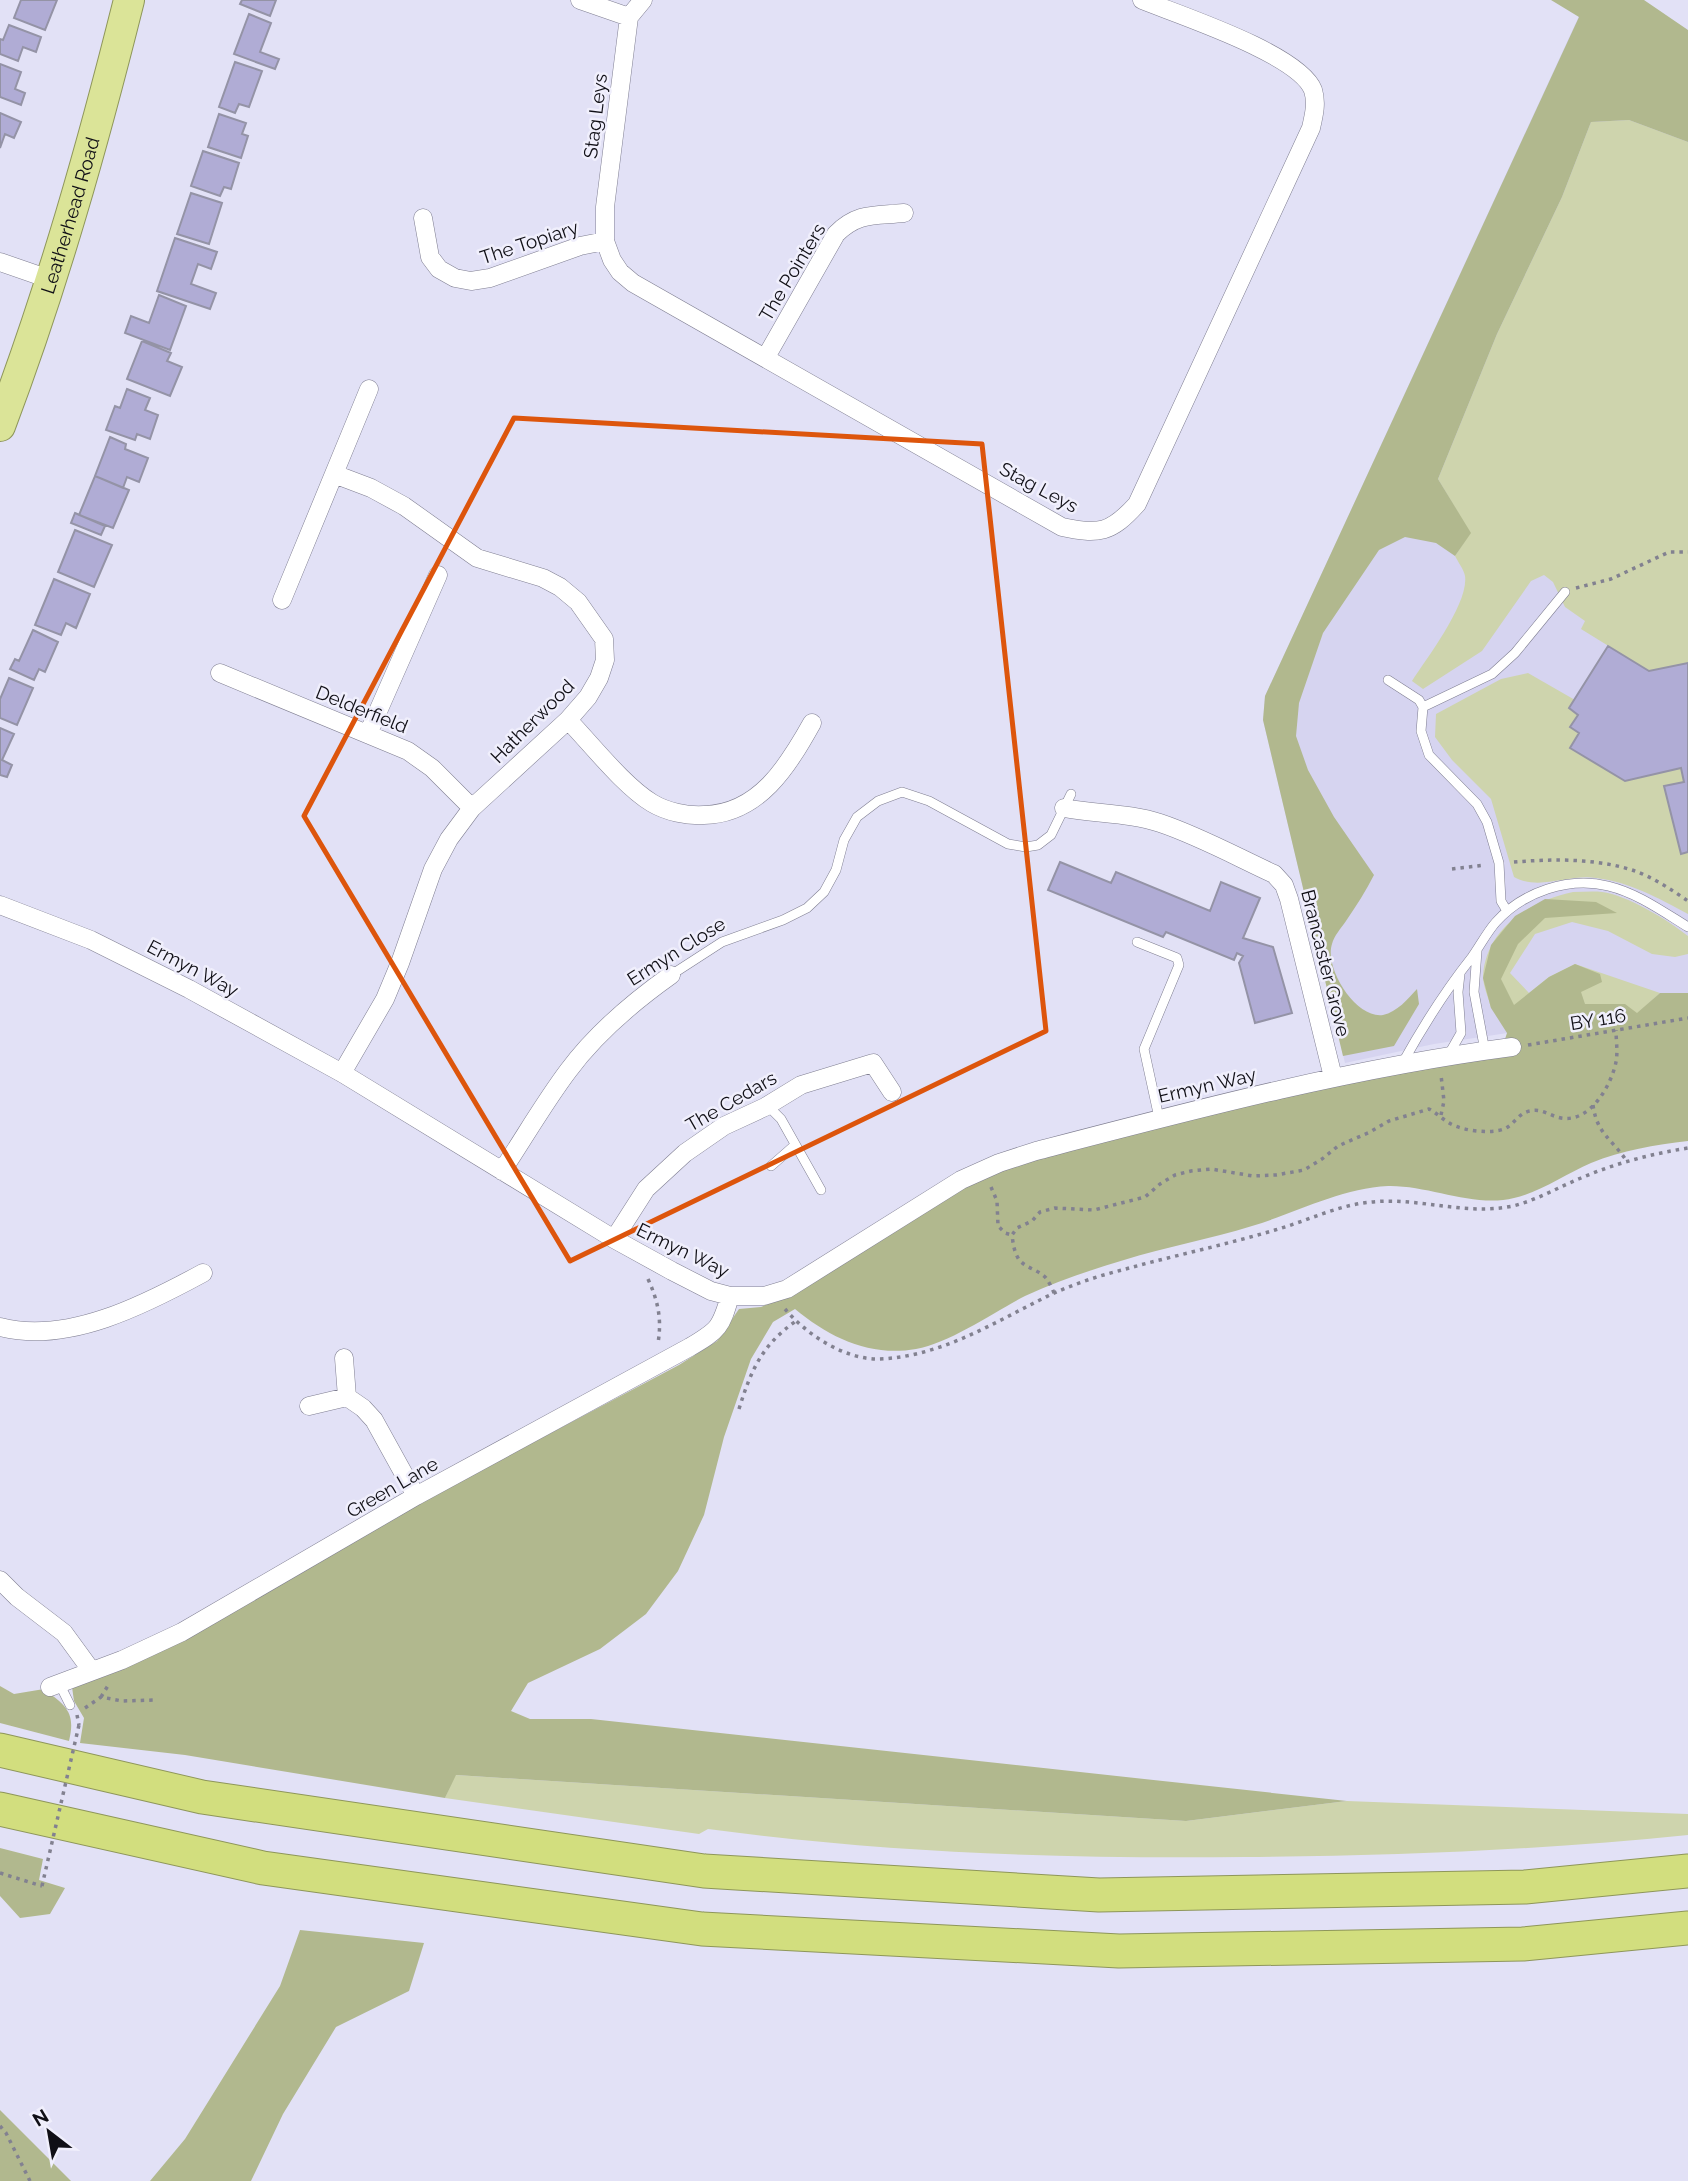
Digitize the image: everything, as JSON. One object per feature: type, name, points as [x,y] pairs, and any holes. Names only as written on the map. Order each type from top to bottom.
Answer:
[{"type":"highway","name":"Leatherhead Road","points":[[0,426],[52,280],[97,128],[129,0]]},
{"type":"highway","points":[[0,1750],[202,1797],[704,1871],[1098,1895],[1525,1887],[1688,1871]]},
{"type":"highway","points":[[0,1809],[263,1868],[702,1928],[1119,1951],[1523,1944],[1688,1928]]},
{"type":"street","points":[[580,0],[629,18],[643,0]]},
{"type":"street","name":"Stag Leys","points":[[629,18],[605,207],[605,241],[620,272],[633,283],[1062,527],[1097,532],[1124,519],[1137,505],[1311,128],[1316,106],[1312,88],[1301,75],[1278,58],[1142,0]]},
{"type":"street","name":"The Pointers","points":[[766,357],[836,234],[848,222],[861,217],[904,213]]},
{"type":"street","name":"The Topiary","points":[[423,218],[430,257],[439,269],[455,278],[471,281],[490,278],[580,246],[605,241]]},
{"type":"street","points":[[0,261],[52,280]]},
{"type":"street","points":[[282,600],[369,389]]},
{"type":"street","name":"Hatherwood","points":[[334,474],[371,488],[404,506],[477,558],[543,578],[560,587],[578,602],[604,639],[605,660],[589,697],[568,720],[472,808],[449,839],[433,869],[385,999],[342,1073]]},
{"type":"street","points":[[368,734],[438,575]]},
{"type":"street","name":"Delderfield","points":[[220,674],[408,751],[432,768],[472,808]]},
{"type":"street","points":[[568,720],[633,788],[652,803],[688,816],[716,815],[741,807],[762,793],[779,777],[812,723]]},
{"type":"street","name":"Brancaster Grove","points":[[1068,801],[1091,813],[1134,816],[1161,824],[1274,874],[1284,885],[1289,899],[1333,1077]]},
{"type":"street","name":"Ermyn Way","points":[[0,905],[91,940],[189,989],[342,1073],[642,1255],[711,1291],[730,1296],[764,1296],[787,1289],[961,1180],[981,1170],[1036,1151],[1159,1118],[1333,1077],[1512,1047]]},
{"type":"street","name":"Ermyn Close","points":[[502,1171],[568,1070],[591,1043],[615,1019],[671,975]]},
{"type":"street","name":"The Cedars","points":[[614,1239],[646,1189],[667,1169],[724,1126],[765,1107],[800,1085],[873,1063],[892,1092]]},
{"type":"street","points":[[1,1329],[58,1329],[88,1323],[119,1314],[203,1273]]},
{"type":"street","name":"Green Lane","points":[[55,1686],[122,1660],[182,1632],[416,1496],[709,1336],[721,1324],[730,1296]]},
{"type":"street","points":[[344,1358],[347,1396],[374,1420],[416,1496]]},
{"type":"street","points":[[309,1406],[347,1396]]},
{"type":"street","points":[[0,1580],[16,1597],[64,1633],[91,1670]]},
{"type":"lane","points":[[1423,707],[1492,674],[1515,653],[1564,592]]},
{"type":"lane","points":[[1388,680],[1419,699],[1423,707],[1422,731],[1429,755],[1476,804],[1487,822],[1499,863],[1501,901],[1507,911]]},
{"type":"lane","name":"Ermyn Close","points":[[671,975],[722,942],[783,920],[807,908],[824,892],[836,870],[844,840],[857,817],[878,801],[902,792],[929,801],[1008,844],[1026,847],[1038,845],[1051,835],[1068,801]]},
{"type":"lane","points":[[1401,1065],[1440,998],[1494,924],[1507,911],[1532,896],[1557,886],[1582,883],[1606,885],[1630,893],[1688,927]]},
{"type":"lane","points":[[1136,942],[1177,958],[1179,965],[1144,1049],[1159,1118]]},
{"type":"lane","points":[[1478,949],[1474,992],[1485,1051]]},
{"type":"lane","points":[[1443,1057],[1461,1033],[1458,992],[1460,971]]},
{"type":"lane","points":[[765,1107],[781,1119],[821,1190]]},
{"type":"lane","points":[[771,1166],[795,1145]]},
{"type":"lane","points":[[55,1686],[70,1705]]},
{"type":"path","points":[[1564,592],[1611,579],[1669,552],[1688,552]]},
{"type":"path","name":"BY 116","points":[[1512,1047],[1688,1018]]},
{"type":"path","points":[[1054,1293],[1046,1279],[1033,1268],[1022,1264],[1016,1256],[1012,1235],[1017,1228],[1032,1221],[1040,1212],[1055,1208],[1094,1210],[1145,1197],[1175,1175],[1191,1171],[1211,1168],[1253,1175],[1276,1175],[1304,1170],[1338,1146],[1389,1121],[1429,1109],[1451,1124],[1470,1130],[1504,1129],[1528,1111],[1540,1110],[1560,1118],[1571,1118],[1583,1114],[1594,1105],[1612,1077],[1617,1059],[1616,1030]]},
{"type":"path","points":[[1441,1115],[1444,1101],[1443,1057]]},
{"type":"path","points":[[1594,1105],[1595,1121],[1600,1130],[1615,1143],[1626,1160]]},
{"type":"path","points":[[776,1293],[785,1310],[824,1343],[877,1359],[916,1354],[944,1347],[979,1332],[1054,1293],[1121,1270],[1275,1230],[1324,1213],[1369,1202],[1396,1201],[1474,1211],[1513,1206],[1539,1198],[1626,1160],[1688,1148]]},
{"type":"path","points":[[981,1170],[994,1191],[998,1226],[1005,1233],[1012,1235]]},
{"type":"path","points":[[640,1374],[657,1350],[661,1327],[658,1301],[648,1279],[642,1255]]},
{"type":"path","points":[[739,1409],[749,1376],[765,1349],[796,1321]]},
{"type":"path","points":[[77,1714],[101,1697],[122,1701],[154,1700]]},
{"type":"path","points":[[0,1873],[42,1886],[79,1725]]},
{"type":"path","points":[[0,2126],[30,2181]]},
{"type":"highlighted area","points":[[514,418],[982,444],[1046,1031],[570,1261],[304,816]]},
{"type":"shaded area","points":[[1579,16],[1688,82],[1688,1006],[1434,1044],[1345,1063],[1263,720],[1265,696]]},
{"type":"green space","points":[[1551,0],[1644,0],[1688,30],[1688,142],[1629,120],[1591,122],[1562,197],[1497,334],[1438,479],[1471,533],[1455,556],[1436,543],[1405,537],[1379,550],[1323,633],[1299,703],[1296,736],[1308,770],[1334,817],[1374,875],[1333,941],[1333,966],[1344,990],[1353,1001],[1373,1014],[1383,1015],[1393,1011],[1417,989],[1419,1004],[1394,1046],[1343,1056],[1263,720],[1265,696],[1579,17]]},
{"type":"green space","points":[[1629,120],[1688,142],[1688,663],[1649,671],[1581,629],[1585,621],[1565,607],[1553,582],[1544,575],[1531,581],[1482,651],[1423,689],[1412,681],[1446,630],[1461,601],[1465,576],[1455,556],[1470,533],[1438,479],[1497,334],[1562,197],[1591,122]]},
{"type":"green space","points":[[1528,673],[1575,700],[1570,708],[1578,715],[1571,727],[1579,733],[1570,748],[1625,781],[1681,768],[1684,782],[1664,786],[1681,854],[1688,852],[1688,914],[1644,892],[1608,880],[1586,877],[1534,883],[1514,877],[1491,799],[1452,760],[1435,737],[1436,714],[1501,679]]},
{"type":"green space","points":[[1573,892],[1612,894],[1647,909],[1688,936],[1688,954],[1675,957],[1652,954],[1608,931],[1572,922],[1535,934],[1510,973],[1529,993],[1549,977],[1575,964],[1660,993],[1637,1014],[1491,1008],[1483,976],[1492,944],[1501,931],[1526,910],[1541,902]]},
{"type":"green space","points":[[1545,899],[1596,902],[1617,913],[1545,918],[1518,944],[1501,979],[1514,1005],[1549,977],[1575,964],[1600,974],[1602,982],[1581,992],[1585,1004],[1625,1004],[1637,1013],[1660,993],[1688,993],[1688,1141],[1615,1155],[1514,1198],[1483,1200],[1388,1186],[1353,1191],[1269,1221],[1140,1255],[1049,1285],[943,1340],[916,1349],[883,1350],[851,1343],[822,1329],[795,1309],[773,1322],[751,1359],[724,1437],[704,1515],[678,1571],[646,1614],[600,1649],[528,1683],[511,1711],[530,1719],[591,1719],[1347,1801],[1186,1821],[456,1775],[445,1798],[185,1755],[80,1743],[84,1718],[74,1701],[72,1687],[679,1365],[717,1341],[739,1309],[761,1307],[796,1292],[993,1170],[1349,1080],[1499,1057],[1507,1033],[1491,1008],[1483,978],[1491,945],[1515,916]]},
{"type":"green space","points":[[0,1686],[14,1694],[44,1689],[52,1695],[70,1716],[69,1741],[0,1723]]},
{"type":"green space","points":[[455,1775],[1186,1821],[1347,1801],[1688,1814],[1688,1835],[1522,1848],[1356,1855],[1178,1857],[976,1853],[842,1844],[708,1829],[699,1834],[445,1798]]},
{"type":"green space","points":[[0,1848],[43,1859],[39,1880],[65,1888],[50,1914],[20,1918],[0,1896]]},
{"type":"green space","points":[[300,1930],[424,1943],[409,1991],[336,2027],[283,2114],[251,2181],[150,2181],[185,2139],[280,1986]]},
{"type":"green space","points":[[0,2110],[71,2181],[0,2181]]},
{"type":"building","points":[[21,0],[57,0],[45,30],[14,18]]},
{"type":"building","points":[[242,0],[276,0],[270,16],[240,4]]},
{"type":"building","points":[[249,14],[271,23],[260,52],[279,59],[275,69],[234,54]]},
{"type":"building","points":[[9,25],[41,37],[36,52],[23,47],[18,61],[0,54],[0,39],[3,40]]},
{"type":"building","points":[[235,62],[262,71],[249,107],[239,104],[235,113],[219,107]]},
{"type":"building","points":[[0,64],[21,72],[15,89],[25,93],[21,105],[0,97]]},
{"type":"building","points":[[0,113],[21,122],[14,138],[5,134],[0,148]]},
{"type":"building","points":[[219,114],[246,123],[242,134],[248,136],[241,158],[208,147]]},
{"type":"building","points":[[203,151],[239,163],[231,189],[224,187],[220,196],[191,186]]},
{"type":"building","points":[[191,193],[222,203],[209,244],[177,234]]},
{"type":"building","points":[[175,238],[217,252],[211,269],[198,264],[191,284],[216,293],[210,309],[157,291]]},
{"type":"building","points":[[159,295],[186,306],[170,350],[125,333],[131,316],[149,323]]},
{"type":"building","points":[[142,341],[171,353],[167,361],[182,367],[170,396],[127,379]]},
{"type":"building","points":[[127,389],[150,398],[145,410],[158,415],[150,439],[137,434],[135,440],[106,430],[115,406],[120,408]]},
{"type":"building","points":[[110,437],[126,444],[125,449],[148,458],[139,482],[127,477],[123,488],[95,476]]},
{"type":"building","points":[[95,476],[129,490],[113,528],[79,515]]},
{"type":"building","points":[[75,513],[105,526],[101,535],[71,523]]},
{"type":"building","points":[[75,530],[112,545],[94,587],[58,572]]},
{"type":"building","points":[[54,579],[90,594],[76,628],[66,623],[61,635],[35,625]]},
{"type":"building","points":[[33,630],[58,642],[45,672],[39,669],[34,680],[10,669],[15,659],[19,661]]},
{"type":"building","points":[[1608,646],[1649,671],[1688,663],[1688,852],[1681,854],[1664,786],[1684,782],[1681,768],[1625,781],[1570,748],[1579,733],[1570,727],[1578,715],[1569,708]]},
{"type":"building","points":[[9,678],[33,688],[17,725],[0,718],[0,699]]},
{"type":"building","points":[[0,728],[14,734],[2,760],[12,765],[7,777],[0,775]]},
{"type":"building","points":[[1060,862],[1111,883],[1116,872],[1210,911],[1221,882],[1260,898],[1243,938],[1273,947],[1292,1013],[1255,1023],[1239,963],[1243,956],[1237,953],[1234,960],[1166,932],[1163,937],[1048,890]]}]
